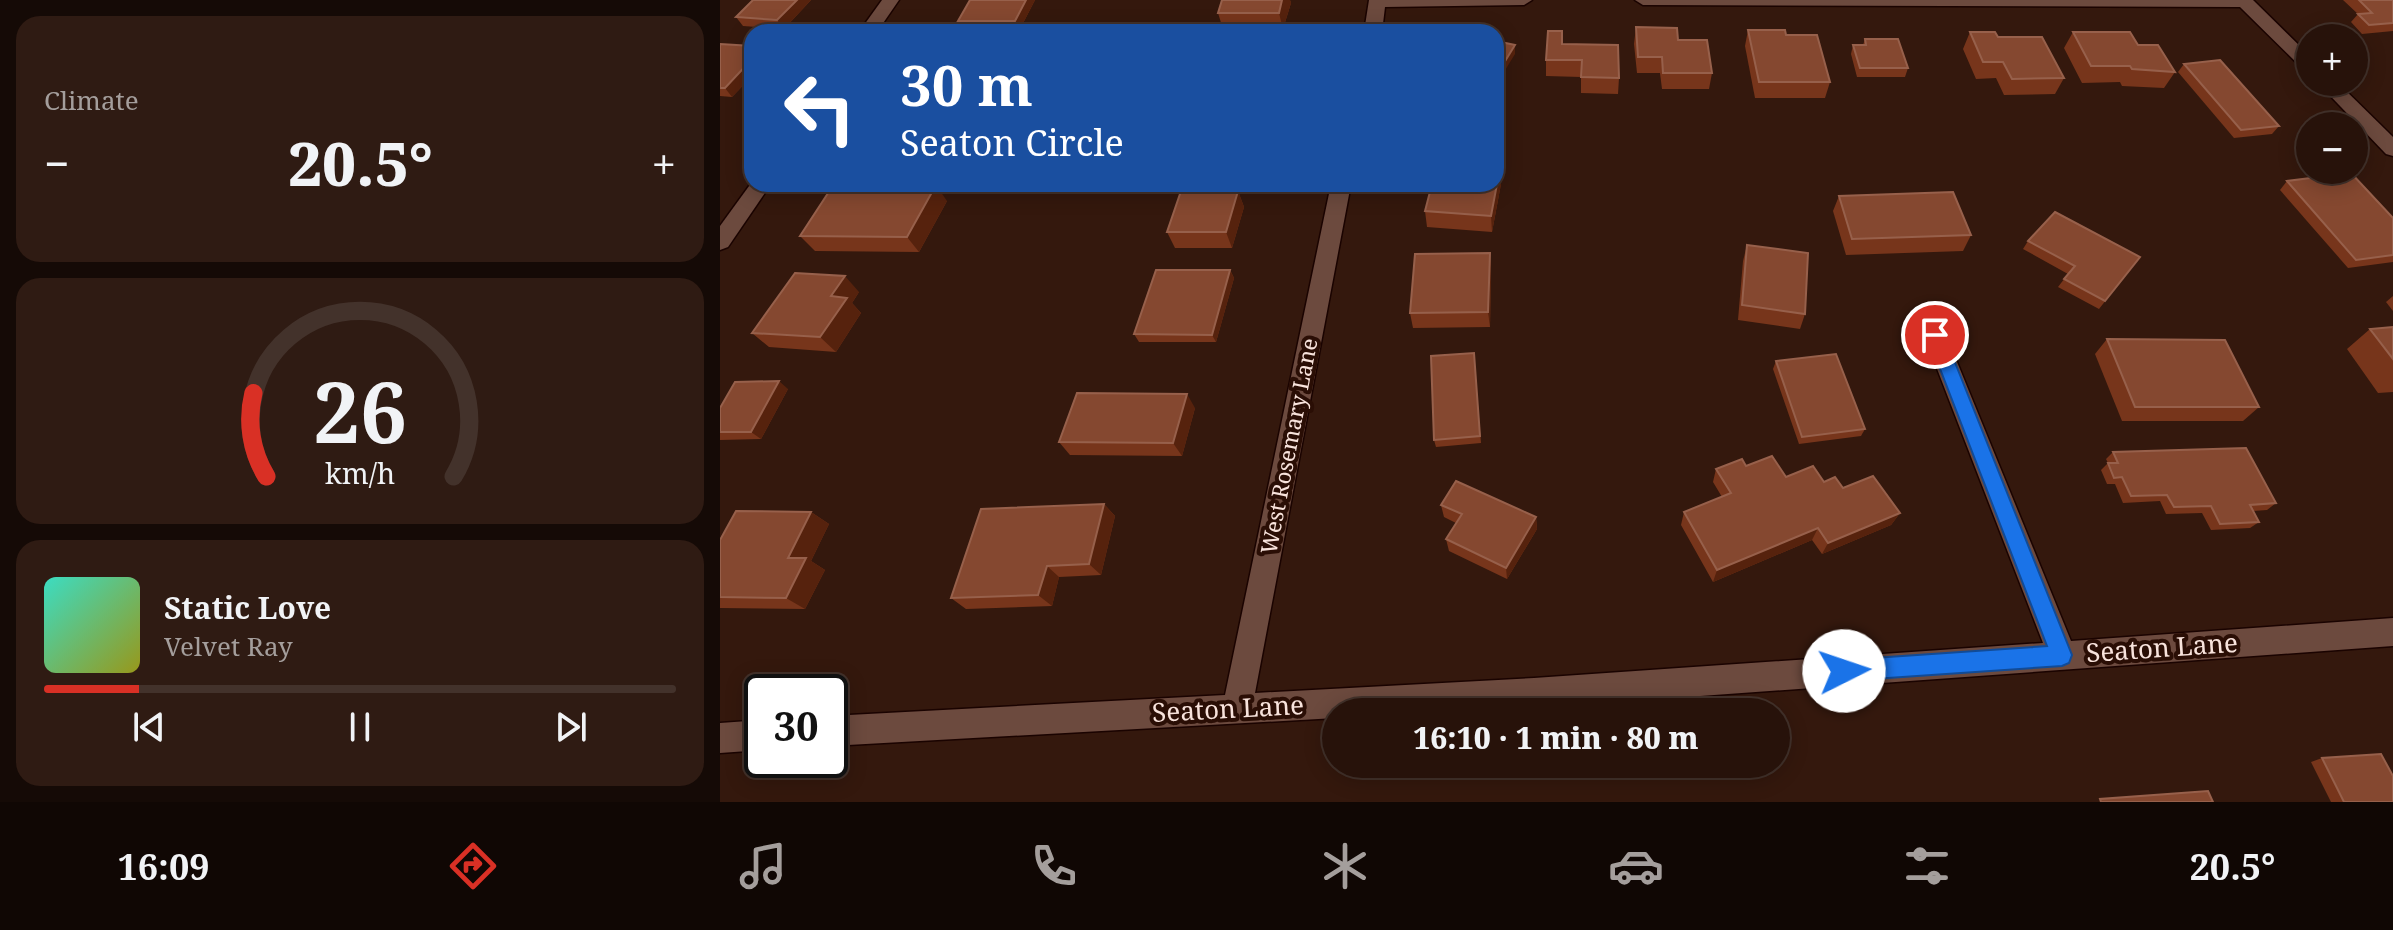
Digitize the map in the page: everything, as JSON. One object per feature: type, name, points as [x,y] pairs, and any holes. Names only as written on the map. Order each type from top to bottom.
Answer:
[{"type":"street","points":[[874,24],[891,0]]},
{"type":"street","points":[[1374,24],[1377,1],[1524,0]]},
{"type":"street","points":[[1643,0],[2244,1],[2296,52]]},
{"type":"street","points":[[2340,96],[2393,149]]},
{"type":"street","points":[[720,242],[755,192]]},
{"type":"street","name":"West Rosemary Lane","points":[[1237,709],[1339,192]]},
{"type":"street","points":[[1935,335],[2062,655]]},
{"type":"street","name":"Seaton Lane","points":[[848,730],[1549,692],[2393,632]]},
{"type":"street","points":[[720,738],[744,736]]},
{"type":"building","points":[[753,0],[797,0],[777,20],[736,17]]},
{"type":"building","points":[[970,0],[1026,0],[1015,21],[958,21]]},
{"type":"building","points":[[1222,0],[1282,0],[1279,13],[1218,13]]},
{"type":"building","points":[[2359,0],[2393,0],[2393,23],[2369,25],[2358,14],[2372,13]]},
{"type":"building","points":[[1636,27],[1677,28],[1678,40],[1707,40],[1712,73],[1663,73],[1662,57],[1638,57]]},
{"type":"building","points":[[1748,30],[1785,30],[1786,35],[1817,35],[1830,82],[1759,82]]},
{"type":"building","points":[[1548,31],[1562,31],[1562,44],[1618,45],[1619,78],[1581,77],[1582,60],[1546,60]]},
{"type":"building","points":[[1970,32],[1995,32],[1998,37],[2042,37],[2064,78],[2012,79],[2003,62],[1983,62]]},
{"type":"building","points":[[2073,32],[2130,32],[2138,45],[2158,45],[2175,72],[2132,69],[2130,66],[2091,66]]},
{"type":"building","points":[[1865,39],[1898,39],[1908,68],[1860,68],[1853,45],[1866,45]]},
{"type":"building","points":[[1504,43],[1515,45],[1504,63]]},
{"type":"building","points":[[720,44],[744,46],[744,68],[725,88],[720,88]]},
{"type":"building","points":[[2220,60],[2279,126],[2241,130],[2184,64]]},
{"type":"building","points":[[2296,180],[2296,184],[2361,184],[2393,218],[2393,255],[2356,260],[2287,181]]},
{"type":"building","points":[[829,192],[932,192],[907,237],[800,236]]},
{"type":"building","points":[[1181,192],[1238,192],[1226,232],[1167,232]]},
{"type":"building","points":[[1430,192],[1496,192],[1491,216],[1425,211]]},
{"type":"building","points":[[1953,192],[1971,235],[1852,239],[1839,196]]},
{"type":"building","points":[[2055,212],[2140,257],[2105,301],[2064,279],[2075,266],[2028,241]]},
{"type":"building","points":[[1747,245],[1808,253],[1805,314],[1742,305]]},
{"type":"building","points":[[1490,253],[1488,312],[1410,313],[1415,254]]},
{"type":"building","points":[[1156,270],[1230,270],[1212,335],[1134,334]]},
{"type":"building","points":[[795,273],[845,276],[831,296],[847,298],[820,337],[752,333]]},
{"type":"building","points":[[2393,327],[2393,359],[2370,329]]},
{"type":"building","points":[[2107,339],[2225,340],[2259,407],[2135,407]]},
{"type":"building","points":[[1474,353],[1480,436],[1434,440],[1431,356]]},
{"type":"building","points":[[1836,354],[1865,429],[1802,437],[1776,361]]},
{"type":"building","points":[[779,381],[751,432],[720,432],[720,408],[735,382]]},
{"type":"building","points":[[1077,393],[1187,394],[1173,443],[1059,442]]},
{"type":"building","points":[[2246,448],[2276,503],[2250,505],[2259,522],[2220,524],[2211,506],[2174,507],[2167,495],[2131,496],[2122,477],[2114,478],[2108,463],[2118,463],[2113,452]]},
{"type":"building","points":[[1772,456],[1786,477],[1813,466],[1824,482],[1835,477],[1843,488],[1873,476],[1900,513],[1828,543],[1818,528],[1717,570],[1684,512],[1731,493],[1716,469],[1742,459],[1746,466]]},
{"type":"building","points":[[1456,481],[1536,517],[1506,568],[1446,539],[1462,514],[1441,505]]},
{"type":"building","points":[[1104,504],[1089,564],[1047,566],[1038,595],[951,598],[981,509]]},
{"type":"building","points":[[736,511],[811,512],[788,558],[806,558],[786,598],[720,597],[720,540]]},
{"type":"building","points":[[2381,754],[2393,776],[2393,802],[2344,802],[2322,758]]},
{"type":"building","points":[[2208,791],[2213,802],[2101,802],[2100,799]]},
{"type":"route","points":[[1844,671],[2062,655],[1935,335]]}]
